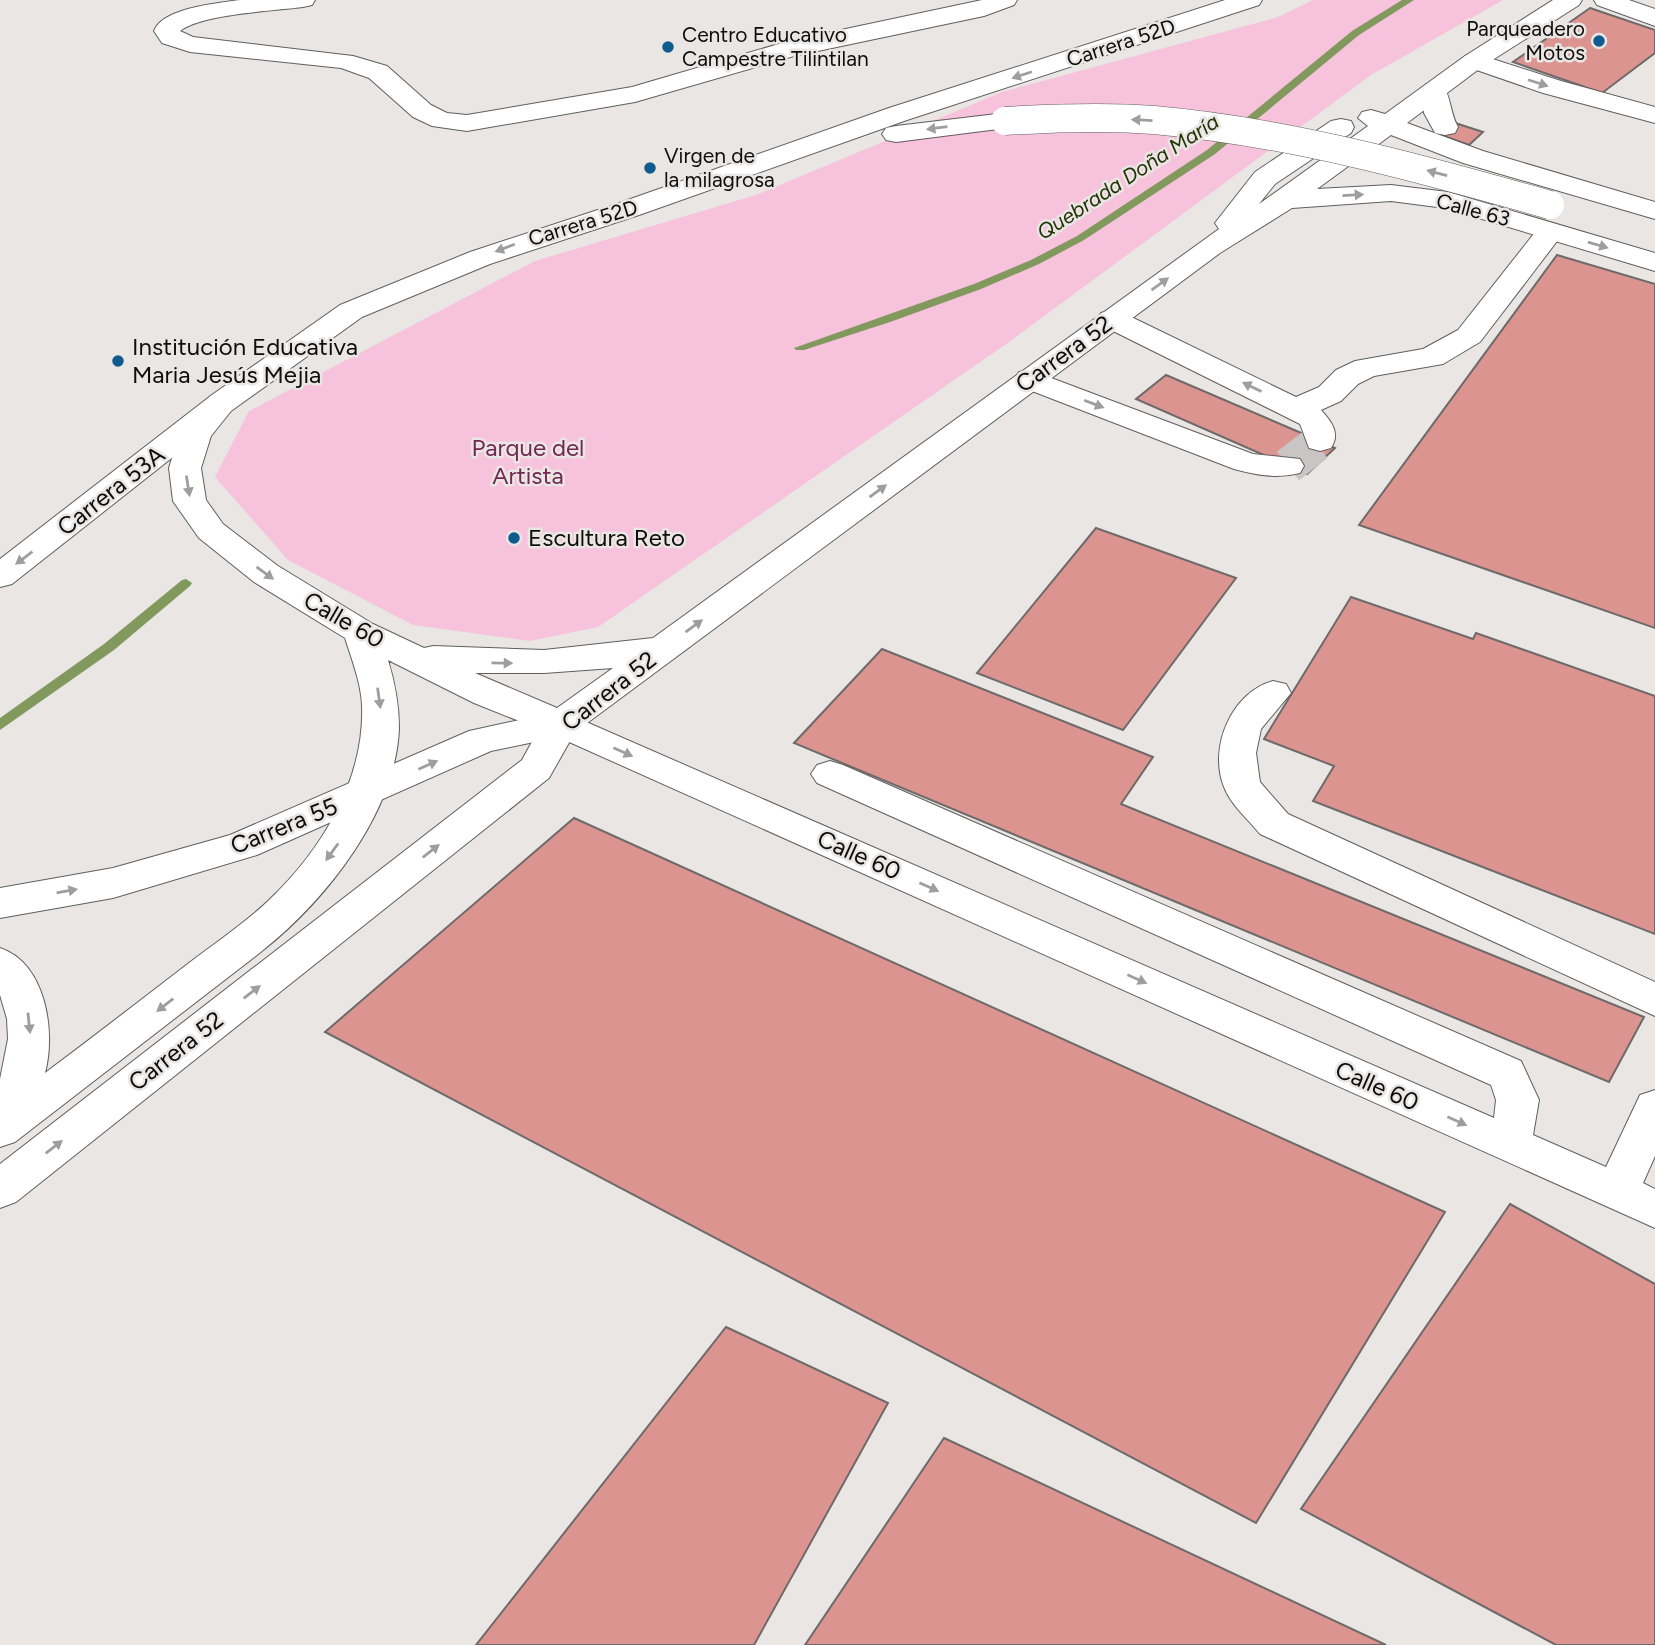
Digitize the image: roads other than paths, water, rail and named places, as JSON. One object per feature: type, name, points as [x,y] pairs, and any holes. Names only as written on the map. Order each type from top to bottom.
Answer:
[{"type":"main road","points":[[303,0],[175,21],[169,25],[167,31],[171,38],[190,44],[355,65],[377,72],[422,111],[442,120],[467,123],[635,94],[789,49],[975,10],[1005,0]]},
{"type":"main road","name":"Carrera 52D","points":[[220,404],[351,311],[512,245],[629,209],[898,114],[1250,0]]},
{"type":"main road","name":"Carrera 52","points":[[1210,247],[1265,178],[1443,57],[1534,0]]},
{"type":"main road","name":"Carrera 52","points":[[0,1189],[536,769],[561,724],[1210,247],[1285,200],[1474,61],[1570,0]]},
{"type":"main road","points":[[1606,0],[1655,18]]},
{"type":"main road","points":[[1474,61],[1655,116]]},
{"type":"main road","points":[[1434,91],[1437,113],[1449,133],[1473,157]]},
{"type":"main road","name":"Calle 63","points":[[1360,114],[1473,157],[1655,211]]},
{"type":"main road","points":[[629,209],[805,156],[886,136],[1005,121],[1090,118],[1153,120],[1276,136],[1419,168],[1655,236]]},
{"type":"main road","points":[[1448,200],[1493,195],[1507,186],[1504,166]]},
{"type":"main road","points":[[1296,409],[1330,394],[1347,376],[1366,368],[1432,357],[1469,336],[1550,232],[1540,212],[1540,206],[1550,196],[1559,193],[1587,191]]},
{"type":"main road","name":"Calle 63","points":[[1285,200],[1391,193],[1448,200],[1655,262]]},
{"type":"main road","points":[[1112,319],[1311,417],[1318,428],[1320,441]]},
{"type":"main road","points":[[1030,379],[1245,462],[1265,466],[1288,466]]},
{"type":"main road","name":"Carrera 53A","points":[[0,576],[220,404]]},
{"type":"main road","name":"Calle 60","points":[[220,404],[195,435],[188,457],[185,468],[190,501],[211,531],[266,574],[360,632],[488,694],[1636,1200]]},
{"type":"main road","name":"Carrera 52","points":[[0,1129],[111,1048],[283,911],[336,849],[365,792],[378,747],[381,706],[374,668],[360,632]]},
{"type":"main road","points":[[410,656],[471,662],[534,663],[606,658],[662,649]]},
{"type":"main road","points":[[1273,693],[1243,725],[1237,753],[1242,786],[1274,824],[1655,1000]]},
{"type":"main road","name":"Carrera 55","points":[[0,903],[113,883],[243,845],[482,740],[561,724]]},
{"type":"main road","points":[[830,774],[1506,1073],[1518,1090],[1519,1107],[1508,1144]]},
{"type":"main road","points":[[0,964],[13,976],[27,1006],[30,1039],[24,1075],[0,1117]]},
{"type":"main road","points":[[1636,1200],[1655,1107]]},
{"type":"waterway","name":"Quebrada Doña María","points":[[800,348],[977,287],[1035,262],[1081,238],[1211,152],[1331,52],[1382,15],[1409,0]]},
{"type":"waterway","name":"Quebrada Doña María","points":[[0,725],[109,647],[186,583]]},
{"type":"tunnel","points":[[1288,466],[1320,441]]},
{"type":"place","name":"Parqueadero Motos","points":[[1599,41]]},
{"type":"place","name":"Centro Educativo Campestre Tilintilan","points":[[668,47]]},
{"type":"place","name":"Virgen de la milagrosa","points":[[650,168]]},
{"type":"place","name":"Institución Educativa Maria Jesús Mejia","points":[[118,361]]},
{"type":"place","name":"Escultura Reto","points":[[514,538]]},
{"type":"park label","name":"Parque del Artista","points":[[528,462]]}]
